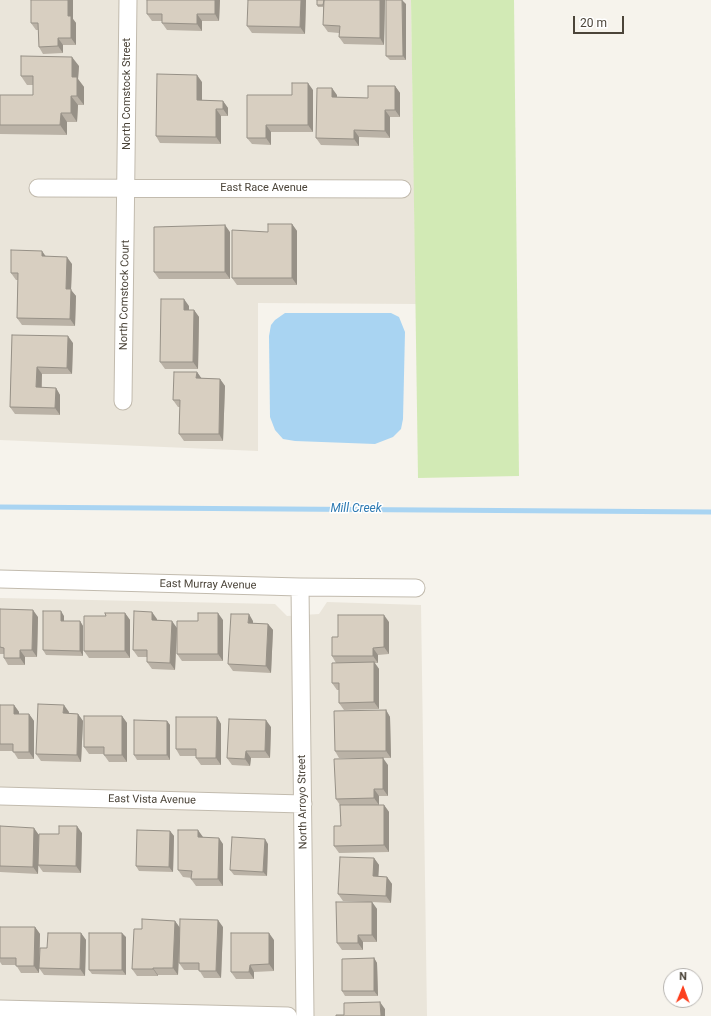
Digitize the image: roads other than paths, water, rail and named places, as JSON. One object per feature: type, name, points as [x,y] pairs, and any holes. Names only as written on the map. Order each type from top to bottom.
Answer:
[{"type":"street","name":"North Comstock Street","points":[[126,188],[128,0]]},
{"type":"street","name":"East Race Avenue","points":[[38,188],[402,189]]},
{"type":"street","name":"North Comstock Court","points":[[123,402],[126,188]]},
{"type":"street","name":"East Murray Avenue","points":[[0,580],[300,587],[416,588]]},
{"type":"street","name":"North Arroyo Street","points":[[300,587],[305,1016]]},
{"type":"street","name":"East Vista Avenue","points":[[0,796],[303,804]]},
{"type":"street","points":[[0,1009],[288,1016]]},
{"type":"water","points":[[285,313],[391,313],[399,317],[405,332],[403,419],[401,429],[393,437],[375,444],[295,441],[283,439],[275,430],[270,417],[269,336],[271,325]]},
{"type":"waterway","name":"Mill Creek","points":[[0,507],[711,512]]}]
